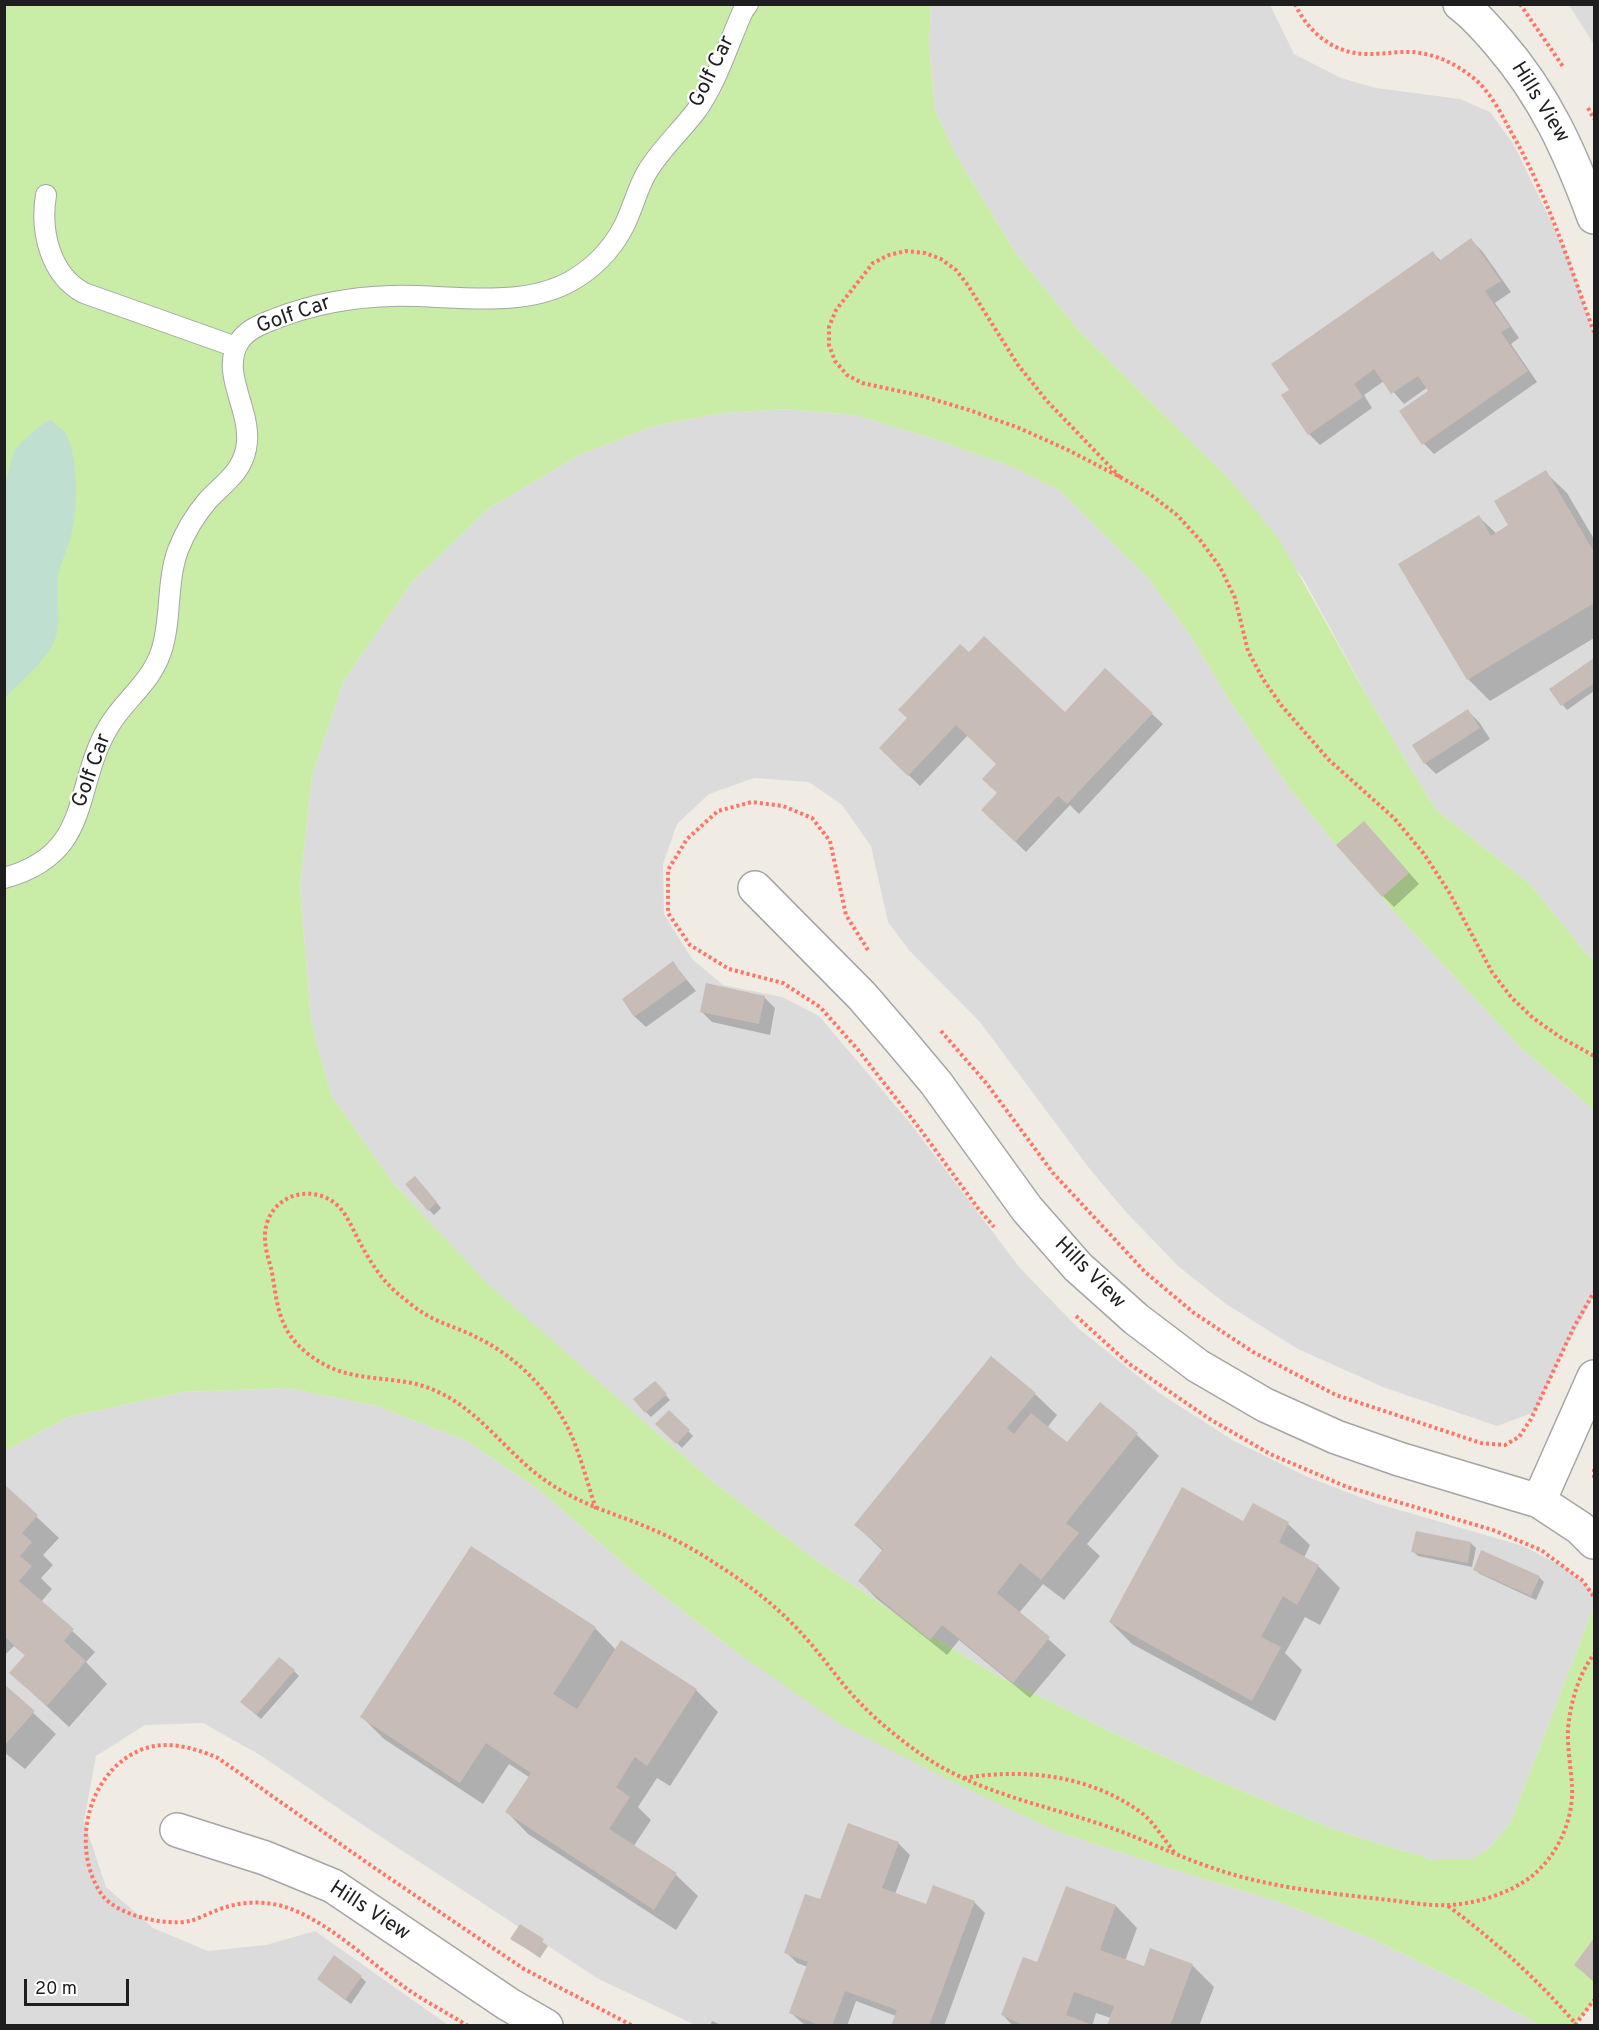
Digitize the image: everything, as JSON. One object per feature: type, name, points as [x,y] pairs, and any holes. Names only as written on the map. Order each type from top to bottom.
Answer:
[{"type":"street","name":"Hills View","points":[[1460,4],[1484,25],[1535,90],[1574,162],[1594,216]]},
{"type":"street","name":"Hills View","points":[[755,888],[862,996],[899,1039],[936,1083],[1026,1209],[1078,1267],[1136,1319],[1198,1366],[1265,1405],[1336,1437],[1399,1459],[1539,1501],[1580,1528],[1594,1542]]},
{"type":"street","points":[[1539,1501],[1594,1377]]},
{"type":"street","name":"Hills View","points":[[177,1830],[265,1858],[333,1886],[508,2004],[546,2025]]},
{"type":"lane","name":"Golf Car","points":[[4,878],[33,867],[54,852],[70,832],[81,807],[102,737],[110,723],[144,684],[160,654],[166,632],[171,580],[178,551],[190,524],[208,500],[230,481],[240,466],[246,450],[248,433],[246,415],[233,374],[233,356],[240,339],[254,328],[324,303],[394,296],[518,297],[544,292],[569,282],[591,268],[610,249],[624,226],[640,185],[653,163],[708,92],[742,11],[748,4]]},
{"type":"lane","points":[[46,195],[43,211],[44,228],[57,266],[68,283],[84,293],[236,347]]},
{"type":"path","points":[[1294,4],[1302,20],[1331,46],[1366,54],[1419,52],[1448,61],[1477,81],[1496,106],[1523,151],[1557,224],[1594,332]]},
{"type":"path","points":[[1120,477],[1047,401],[1018,365],[967,284],[956,270],[941,259],[925,253],[906,251],[889,255],[873,263],[836,310],[829,327],[829,345],[835,361],[847,375],[862,383],[922,396],[1019,428],[1120,477],[1160,501],[1177,515],[1220,567],[1235,598],[1248,651],[1263,679],[1281,705],[1329,760],[1394,819],[1424,854],[1449,892],[1492,972],[1511,997],[1533,1018],[1560,1037],[1594,1056]]},
{"type":"path","points":[[868,951],[846,915],[830,842],[812,818],[783,806],[752,802],[718,811],[687,839],[668,870],[668,913],[690,945],[729,969],[783,983],[820,1007],[859,1051],[920,1129],[976,1207],[998,1232]]},
{"type":"path","points":[[935,1024],[987,1084],[1053,1173],[1144,1272],[1194,1313],[1252,1352],[1335,1395],[1481,1443],[1505,1445],[1519,1437],[1531,1419],[1574,1327],[1594,1292]]},
{"type":"path","points":[[596,1509],[565,1421],[529,1374],[505,1354],[478,1337],[427,1316],[392,1288],[374,1268],[337,1203],[318,1193],[296,1194],[278,1204],[267,1222],[265,1244],[284,1325],[298,1345],[316,1361],[338,1371],[362,1376],[406,1380],[456,1401],[477,1417],[549,1484],[596,1509],[628,1519],[680,1542],[719,1565],[747,1584],[802,1634],[863,1707],[922,1755],[962,1778],[990,1791],[1108,1827],[1225,1872],[1286,1887],[1447,1906],[1495,1896],[1514,1889],[1545,1864],[1566,1829],[1571,1810],[1572,1789],[1568,1730],[1576,1686],[1582,1671],[1594,1654]]},
{"type":"path","points":[[1073,1312],[1128,1363],[1208,1418],[1270,1454],[1347,1487],[1493,1530],[1541,1550],[1583,1581],[1594,1597]]},
{"type":"path","points":[[1594,1470],[1594,1481]]},
{"type":"path","points":[[962,1778],[995,1773],[1035,1773],[1074,1781],[1111,1795],[1144,1815],[1176,1853]]},
{"type":"path","points":[[1447,1906],[1516,1960],[1547,1991],[1575,2025],[1594,2000]]},
{"type":"shaded area","points":[[931,5],[1270,5],[1294,54],[1341,78],[1376,88],[1460,99],[1490,112],[1514,145],[1570,261],[1594,336],[1594,961],[1530,884],[1436,810],[1371,703],[1304,580],[1229,479],[1079,331],[1015,252],[956,155],[935,110],[929,45]]},
{"type":"shaded area","points":[[1569,5],[1594,5],[1594,45]]},
{"type":"shaded area","points":[[785,409],[855,415],[931,438],[1010,466],[1060,491],[1149,579],[1189,634],[1228,698],[1288,786],[1336,845],[1407,926],[1523,1050],[1594,1110],[1594,1296],[1566,1347],[1535,1412],[1497,1426],[1383,1387],[1298,1349],[1226,1304],[1178,1266],[1126,1212],[1089,1168],[980,1022],[909,950],[888,922],[871,846],[842,805],[809,782],[754,778],[709,794],[677,824],[663,864],[664,914],[692,959],[723,985],[782,997],[819,1016],[910,1123],[1020,1268],[1079,1329],[1159,1393],[1234,1441],[1308,1477],[1375,1503],[1523,1546],[1565,1568],[1594,1592],[1594,1606],[1511,1822],[1489,1848],[1472,1861],[1433,1860],[1335,1830],[1119,1736],[996,1675],[904,1619],[820,1563],[713,1482],[487,1284],[393,1183],[331,1095],[311,1021],[300,887],[312,776],[344,680],[412,582],[488,509],[581,454],[654,426],[722,413]]},
{"type":"shaded area","points":[[288,1388],[377,1406],[467,1441],[538,1489],[645,1582],[739,1654],[1056,1831],[1277,1901],[1375,1940],[1540,2025],[695,2025],[597,1978],[260,1755],[203,1723],[145,1725],[96,1756],[84,1821],[106,1887],[153,1928],[208,1951],[266,1945],[315,1931],[448,2025],[5,2026],[5,1451],[68,1417],[183,1392]]},
{"type":"green space","points":[[5,5],[931,5],[929,45],[935,110],[956,155],[1015,252],[1079,331],[1229,479],[1279,539],[1371,703],[1436,810],[1530,884],[1594,961],[1594,1110],[1523,1050],[1407,926],[1336,845],[1288,786],[1228,698],[1189,634],[1149,579],[1060,491],[1010,466],[931,438],[855,415],[785,409],[722,413],[654,426],[581,454],[488,509],[412,582],[344,680],[312,776],[300,887],[311,1021],[331,1095],[393,1183],[488,1284],[713,1482],[820,1563],[904,1619],[996,1675],[1119,1736],[1335,1830],[1433,1860],[1472,1860],[1489,1848],[1511,1822],[1594,1606],[1594,2002],[1574,2025],[1540,2025],[1375,1940],[1277,1901],[1056,1831],[840,1724],[739,1654],[645,1582],[538,1489],[467,1441],[377,1406],[288,1388],[183,1392],[68,1417],[5,1451]]},
{"type":"green space","points":[[50,420],[67,436],[74,460],[76,486],[71,536],[59,574],[58,629],[48,652],[5,699],[5,484],[14,450],[38,427]]},
{"type":"building","points":[[1471,238],[1501,281],[1485,291],[1510,327],[1501,332],[1528,371],[1422,445],[1399,411],[1428,391],[1418,376],[1391,394],[1374,369],[1354,384],[1363,397],[1308,435],[1281,395],[1289,390],[1271,364],[1433,251],[1439,261]]},
{"type":"building","points":[[1546,470],[1594,552],[1594,603],[1467,680],[1398,564],[1479,515],[1491,536],[1508,525],[1494,501]]},
{"type":"building","points":[[984,636],[1065,712],[1105,668],[1153,713],[1067,804],[1058,796],[1015,842],[981,810],[997,793],[982,779],[996,764],[956,725],[908,776],[879,748],[907,718],[898,710],[960,644],[969,652]]},
{"type":"building","points":[[1594,658],[1594,683],[1561,706],[1549,689]]},
{"type":"building","points":[[1468,709],[1480,728],[1424,764],[1412,745]]},
{"type":"building","points":[[1364,821],[1409,873],[1382,897],[1336,845]]},
{"type":"building","points":[[673,961],[686,980],[634,1017],[622,999]]},
{"type":"building","points":[[706,983],[765,996],[759,1024],[700,1012]]},
{"type":"building","points":[[415,1176],[437,1202],[428,1211],[405,1184]]},
{"type":"building","points":[[991,1356],[1036,1393],[1007,1428],[1014,1434],[1031,1413],[1067,1442],[1100,1402],[1138,1433],[1066,1523],[1079,1533],[1041,1580],[1020,1563],[997,1593],[1050,1637],[1013,1683],[942,1625],[930,1640],[858,1581],[883,1549],[854,1525]]},
{"type":"building","points":[[655,1381],[667,1394],[645,1413],[633,1399]]},
{"type":"building","points":[[669,1410],[690,1430],[676,1444],[655,1424]]},
{"type":"building","points":[[5,1485],[38,1515],[22,1533],[32,1542],[20,1556],[32,1566],[19,1581],[74,1629],[64,1641],[86,1661],[47,1706],[9,1673],[25,1655],[5,1637]]},
{"type":"building","points":[[1182,1487],[1243,1521],[1253,1503],[1289,1522],[1279,1542],[1319,1565],[1297,1605],[1283,1596],[1261,1637],[1281,1647],[1252,1701],[1109,1622]]},
{"type":"building","points":[[1416,1531],[1471,1542],[1468,1563],[1411,1552]]},
{"type":"building","points":[[471,1546],[596,1627],[553,1694],[577,1709],[621,1640],[697,1689],[647,1766],[635,1757],[616,1787],[630,1797],[609,1829],[677,1873],[654,1910],[505,1812],[531,1773],[486,1743],[460,1783],[360,1717]]},
{"type":"building","points":[[1481,1550],[1540,1576],[1531,1596],[1473,1570]]},
{"type":"building","points":[[279,1657],[295,1670],[256,1715],[240,1702]]},
{"type":"building","points":[[4,1684],[35,1711],[4,1746]]},
{"type":"building","points":[[848,1823],[899,1842],[882,1888],[926,1904],[933,1885],[975,1901],[929,2026],[891,2026],[897,2010],[845,1991],[832,2026],[821,2026],[789,2013],[808,1962],[784,1953],[805,1894],[820,1899]]},
{"type":"building","points":[[1066,1886],[1116,1905],[1100,1950],[1144,1966],[1150,1948],[1193,1964],[1170,2026],[1107,2026],[1114,2006],[1074,1992],[1066,2015],[1095,2026],[1026,2026],[1001,2015],[1023,1957],[1037,1962]]},
{"type":"building","points":[[520,1924],[544,1939],[535,1954],[510,1939]]},
{"type":"building","points":[[1594,1938],[1594,1981],[1574,1965]]},
{"type":"building","points":[[334,1955],[362,1976],[345,2000],[317,1979]]}]
